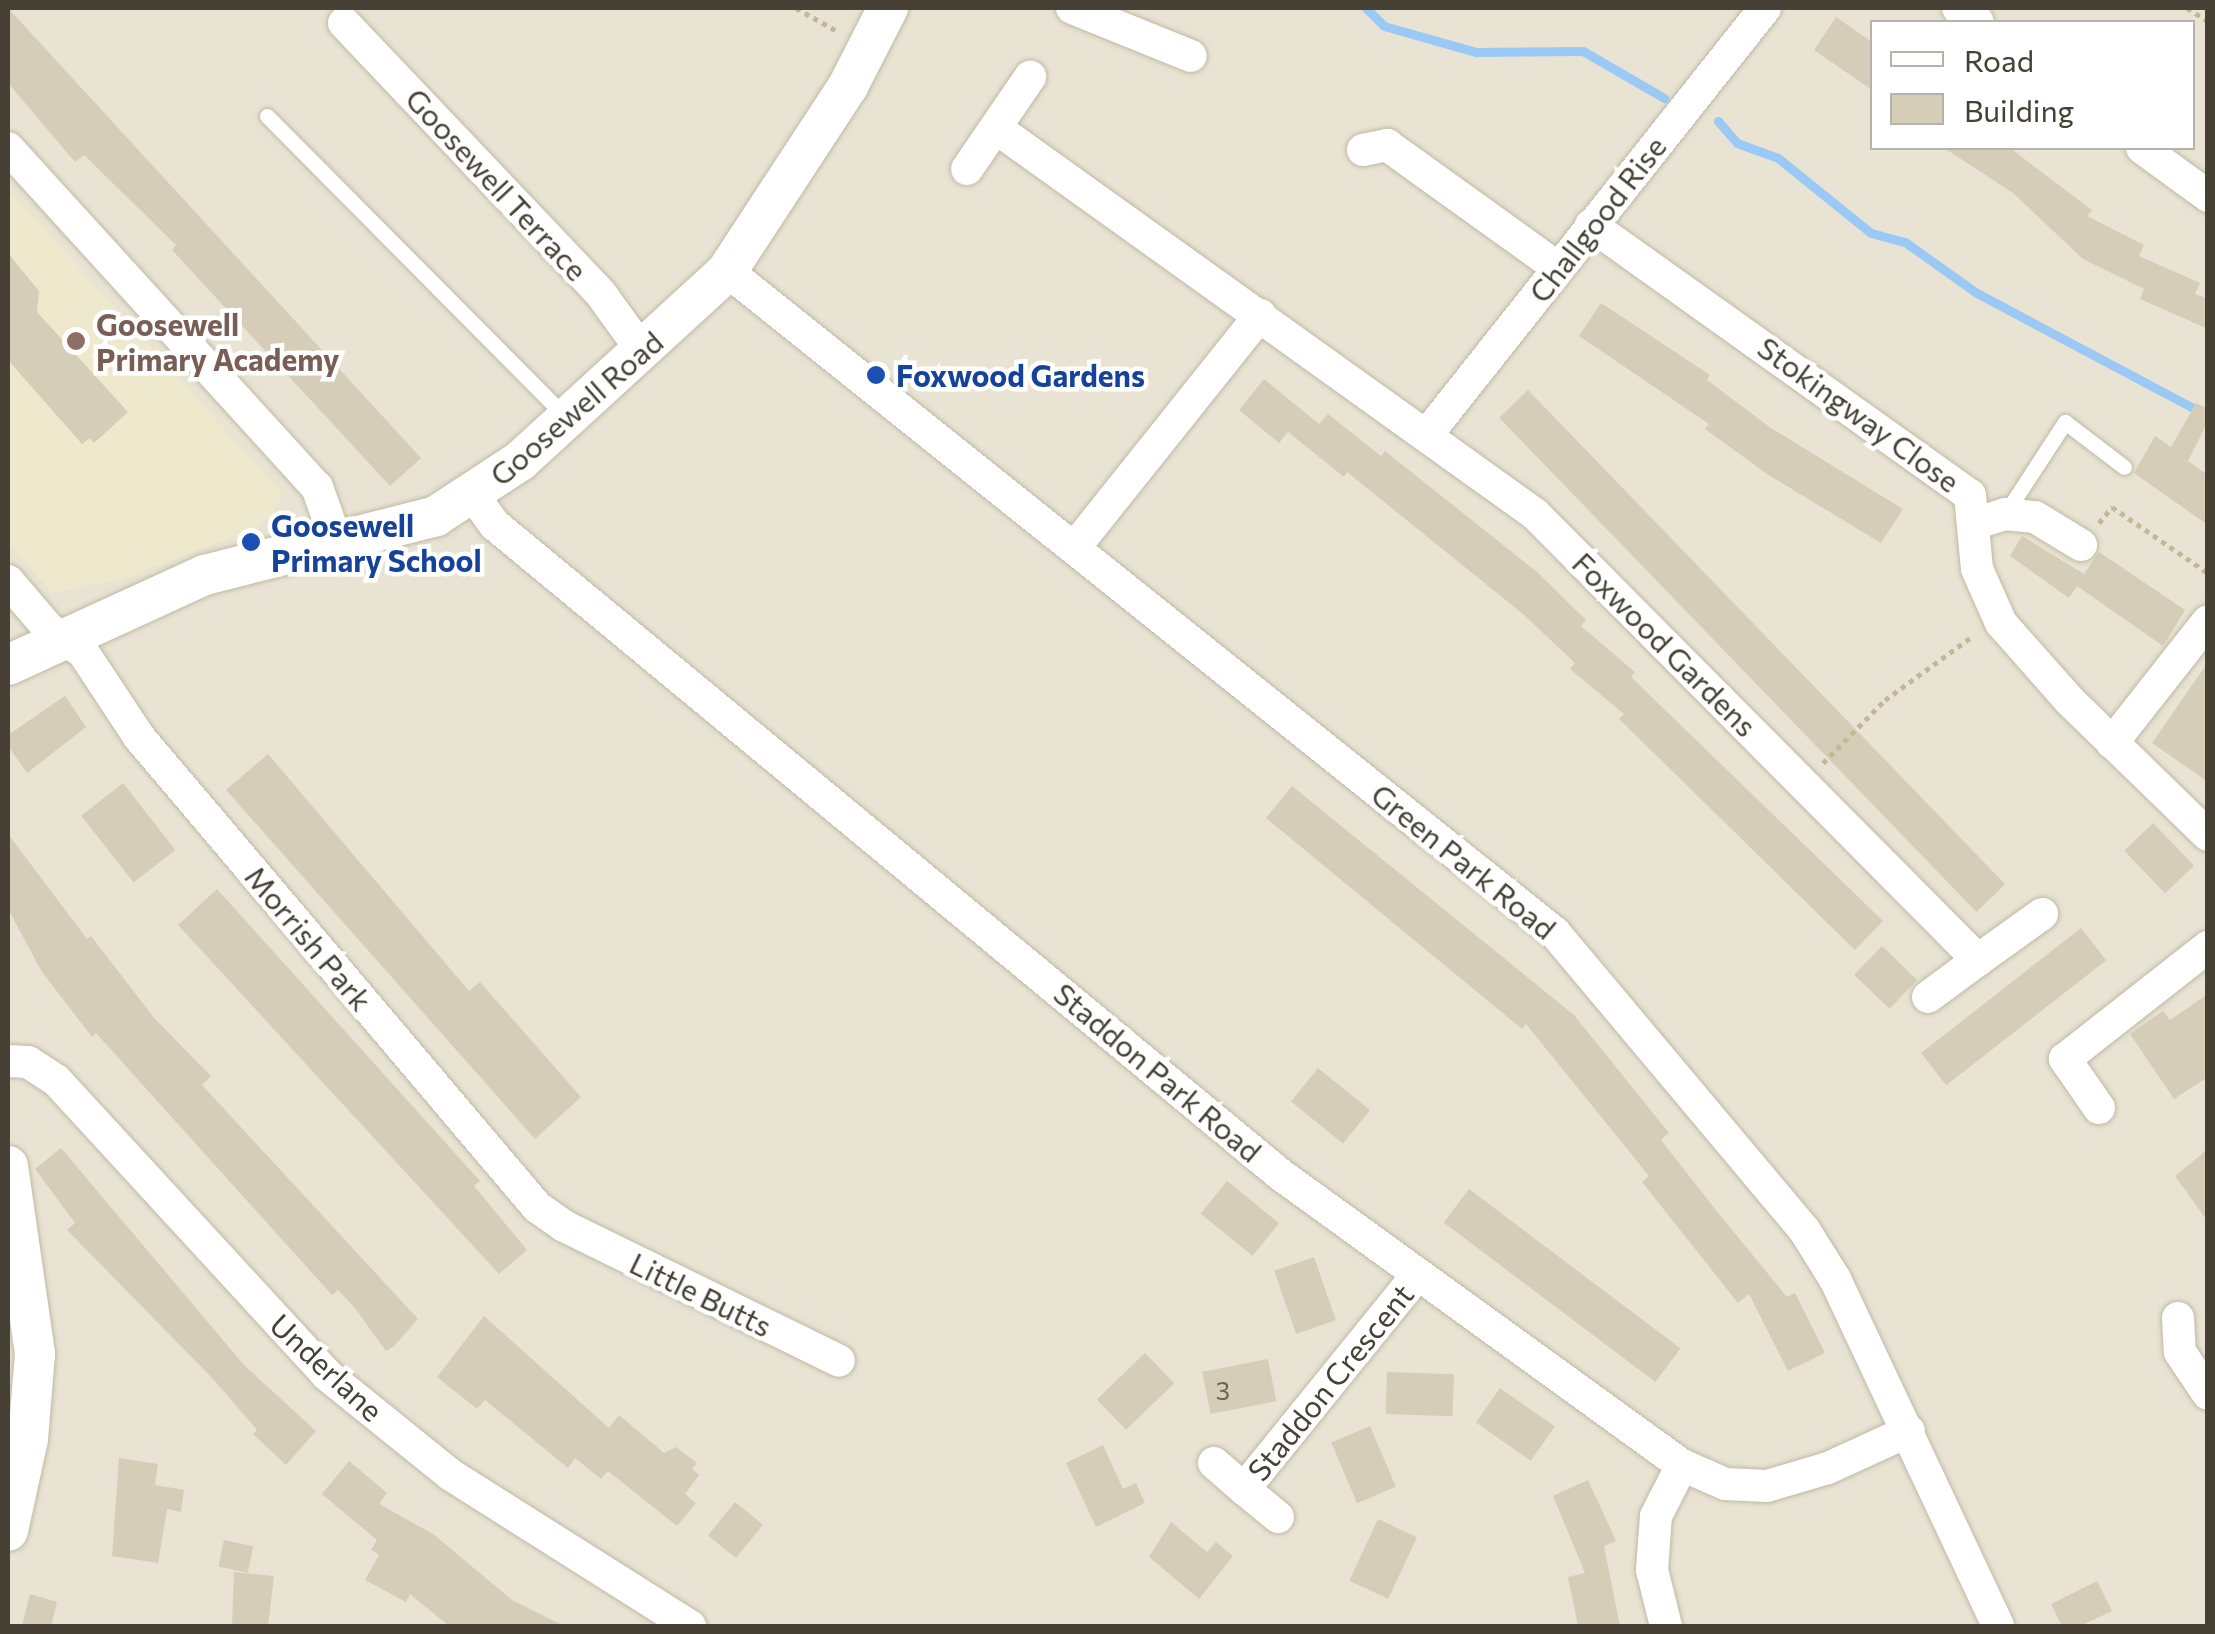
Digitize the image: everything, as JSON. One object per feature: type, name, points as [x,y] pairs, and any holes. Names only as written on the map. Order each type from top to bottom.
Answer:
[{"type":"street","name":"Goosewell Road","points":[[8,665],[205,575],[275,555],[338,546],[436,516],[473,495],[642,352],[727,271],[868,48],[888,8]]},
{"type":"street","points":[[1072,8],[1191,56]]},
{"type":"street","name":"Challgood Rise","points":[[1430,432],[1764,8]]},
{"type":"street","name":"Goosewell Terrace","points":[[344,23],[601,294],[642,352]]},
{"type":"street","points":[[967,168],[1030,77]]},
{"type":"street","name":"Foxwood Gardens","points":[[996,128],[1430,432],[1536,514],[1978,960]]},
{"type":"street","points":[[1363,150],[1387,145],[1558,268]]},
{"type":"street","points":[[8,148],[317,487],[338,546]]},
{"type":"street","points":[[2145,150],[2208,196]]},
{"type":"street","name":"Stokingway Close","points":[[1591,226],[1941,469],[1970,494],[1977,569],[1996,615],[2112,744],[2208,835]]},
{"type":"street","name":"Green Park Road","points":[[727,271],[1569,948],[1805,1231],[1909,1430],[1998,1626]]},
{"type":"street","points":[[1075,547],[1260,315]]},
{"type":"street","name":"Staddon Park Road","points":[[473,495],[495,525],[1282,1175],[1682,1465],[1725,1484],[1767,1486],[1828,1468],[1909,1430]]},
{"type":"street","points":[[1974,524],[2006,514],[2035,518],[2081,545]]},
{"type":"street","name":"Morrish Park","points":[[8,582],[65,641],[83,652],[140,737],[537,1207],[564,1226]]},
{"type":"street","points":[[2112,744],[2197,656],[2208,620]]},
{"type":"street","points":[[1928,997],[2042,914]]},
{"type":"street","points":[[2099,1108],[2065,1059],[2208,947]]},
{"type":"street","name":"Underlane","points":[[8,1062],[28,1062],[56,1080],[327,1375],[451,1474],[690,1626]]},
{"type":"street","points":[[8,1166],[35,1354],[28,1439],[8,1531]]},
{"type":"street","name":"Little Butts","points":[[564,1226],[838,1361]]},
{"type":"street","name":"Staddon Crescent","points":[[1244,1489],[1417,1275]]},
{"type":"street","points":[[2178,1318],[2180,1352],[2208,1394]]},
{"type":"street","name":"Staddon Crescent","points":[[1214,1463],[1278,1517]]},
{"type":"street","points":[[1666,1626],[1652,1570],[1656,1516],[1682,1465]]},
{"type":"lane","points":[[267,116],[566,417]]},
{"type":"lane","points":[[2006,514],[2065,422],[2124,466]]},
{"type":"path","points":[[796,8],[868,48]]},
{"type":"path","points":[[2187,8],[2208,22]]},
{"type":"path","points":[[2081,545],[2112,506],[2208,573]]},
{"type":"path","points":[[1804,783],[1885,700],[1938,667],[1996,615]]},
{"type":"shaded area","points":[[8,8],[2207,8],[2207,1626],[8,1626]]},
{"type":"shaded area","name":"Goosewell Primary Academy","points":[[8,189],[282,493],[273,515],[250,531],[122,579],[53,593],[8,543]]},
{"type":"building","points":[[8,8],[421,458],[390,486],[172,250],[176,245],[84,155],[75,162],[8,83]]},
{"type":"building","points":[[1836,17],[1870,41],[1870,89],[1814,50]]},
{"type":"building","points":[[1947,150],[2013,150],[2092,210],[2087,216],[2144,245],[2139,256],[2200,283],[2195,294],[2208,299],[2208,329],[2140,299],[2144,289],[2083,259],[2013,193]]},
{"type":"building","points":[[8,253],[39,291],[37,312],[128,412],[94,443],[90,438],[82,444],[8,360]]},
{"type":"building","points":[[1601,303],[1710,375],[1707,380],[1771,428],[1903,509],[1881,543],[1767,474],[1705,429],[1709,424],[1579,336]]},
{"type":"building","points":[[1264,379],[1319,424],[1328,414],[1381,456],[1385,451],[1537,572],[1586,620],[1581,626],[1635,672],[1631,677],[1883,921],[1855,950],[1619,719],[1624,714],[1570,669],[1575,663],[1523,614],[1347,472],[1344,477],[1288,432],[1279,443],[1239,410]]},
{"type":"building","points":[[1528,390],[2005,884],[1976,912],[1499,418]]},
{"type":"building","points":[[2196,403],[2208,409],[2208,421],[2188,461],[2208,475],[2208,525],[2134,473],[2155,436],[2171,447]]},
{"type":"building","points":[[2022,536],[2084,574],[2099,552],[2185,610],[2163,646],[2077,586],[2069,598],[2010,556]]},
{"type":"building","points":[[2208,662],[2208,782],[2152,743]]},
{"type":"building","points":[[65,696],[86,727],[27,773],[8,746],[8,735]]},
{"type":"building","points":[[268,754],[469,991],[480,982],[581,1097],[535,1139],[226,790]]},
{"type":"building","points":[[123,783],[175,850],[134,883],[81,816]]},
{"type":"building","points":[[1292,786],[1574,1015],[1669,1133],[1661,1140],[1715,1209],[1787,1297],[1795,1293],[1825,1353],[1788,1371],[1749,1294],[1738,1303],[1642,1182],[1649,1176],[1526,1024],[1522,1029],[1266,818]]},
{"type":"building","points":[[2153,823],[2194,865],[2165,893],[2124,851]]},
{"type":"building","points":[[8,834],[87,939],[91,936],[155,1019],[211,1076],[202,1085],[418,1319],[393,1347],[386,1351],[338,1290],[332,1295],[96,1033],[92,1037],[42,972],[8,909]]},
{"type":"building","points":[[217,889],[480,1181],[474,1186],[527,1250],[499,1274],[178,925]]},
{"type":"building","points":[[2081,928],[2106,960],[1946,1085],[1921,1053]]},
{"type":"building","points":[[1882,946],[1917,980],[1889,1009],[1854,975]]},
{"type":"building","points":[[2208,994],[2208,1077],[2174,1099],[2130,1034],[2163,1011],[2170,1020]]},
{"type":"building","points":[[1318,1068],[1370,1110],[1343,1144],[1291,1101]]},
{"type":"building","points":[[61,1148],[244,1365],[316,1431],[286,1465],[253,1434],[257,1430],[214,1380],[67,1230],[75,1223],[35,1169]]},
{"type":"building","points":[[2208,1149],[2208,1222],[2175,1176]]},
{"type":"building","points":[[1227,1181],[1279,1223],[1253,1256],[1201,1214]]},
{"type":"building","points":[[1469,1189],[1681,1348],[1655,1382],[1444,1223]]},
{"type":"building","points":[[1314,1257],[1336,1320],[1296,1334],[1274,1271]]},
{"type":"building","points":[[484,1316],[609,1428],[619,1415],[664,1453],[676,1447],[697,1463],[692,1469],[699,1475],[685,1494],[696,1503],[677,1526],[608,1471],[601,1479],[575,1458],[568,1468],[485,1400],[477,1409],[437,1377]]},
{"type":"building","points":[[1145,1353],[1174,1383],[1126,1430],[1097,1400]]},
{"type":"building","points":[[1268,1359],[1276,1401],[1210,1414],[1202,1372]]},
{"type":"building","points":[[1387,1372],[1454,1374],[1452,1416],[1386,1414]]},
{"type":"building","points":[[1500,1388],[1555,1426],[1531,1461],[1476,1422]]},
{"type":"building","points":[[1370,1426],[1396,1487],[1357,1503],[1331,1442]]},
{"type":"building","points":[[1103,1445],[1123,1489],[1136,1483],[1145,1503],[1096,1527],[1066,1463]]},
{"type":"building","points":[[119,1458],[158,1464],[155,1485],[184,1490],[181,1512],[167,1509],[158,1563],[112,1556]]},
{"type":"building","points":[[349,1461],[387,1493],[379,1504],[433,1534],[512,1600],[564,1626],[449,1626],[410,1594],[406,1602],[365,1580],[379,1555],[371,1550],[377,1540],[322,1494]]},
{"type":"building","points":[[1588,1480],[1616,1541],[1604,1546],[1620,1626],[1578,1626],[1568,1577],[1585,1573],[1553,1496]]},
{"type":"building","points":[[735,1502],[763,1525],[736,1558],[708,1535]]},
{"type":"building","points":[[1378,1519],[1417,1537],[1388,1599],[1349,1581]]},
{"type":"building","points":[[1171,1522],[1207,1552],[1216,1542],[1233,1556],[1199,1599],[1149,1557]]},
{"type":"building","points":[[224,1540],[253,1546],[248,1573],[218,1566]]},
{"type":"building","points":[[234,1572],[274,1576],[268,1626],[232,1626]]},
{"type":"building","points":[[2097,1581],[2112,1611],[2080,1626],[2062,1626],[2051,1604]]},
{"type":"building","points":[[30,1594],[57,1602],[51,1626],[22,1626]]},
{"type":"waterway","points":[[1366,8],[1384,26],[1476,52],[1583,51],[1664,98]]},
{"type":"waterway","points":[[1718,121],[1737,143],[1778,158],[1871,233],[1905,242],[1975,292],[2203,413]]},
{"type":"place","name":"Goosewell Primary Academy","points":[[76,341]]},
{"type":"place","name":"Foxwood Gardens","points":[[876,375]]},
{"type":"place","name":"Goosewell Primary School","points":[[251,542]]}]
